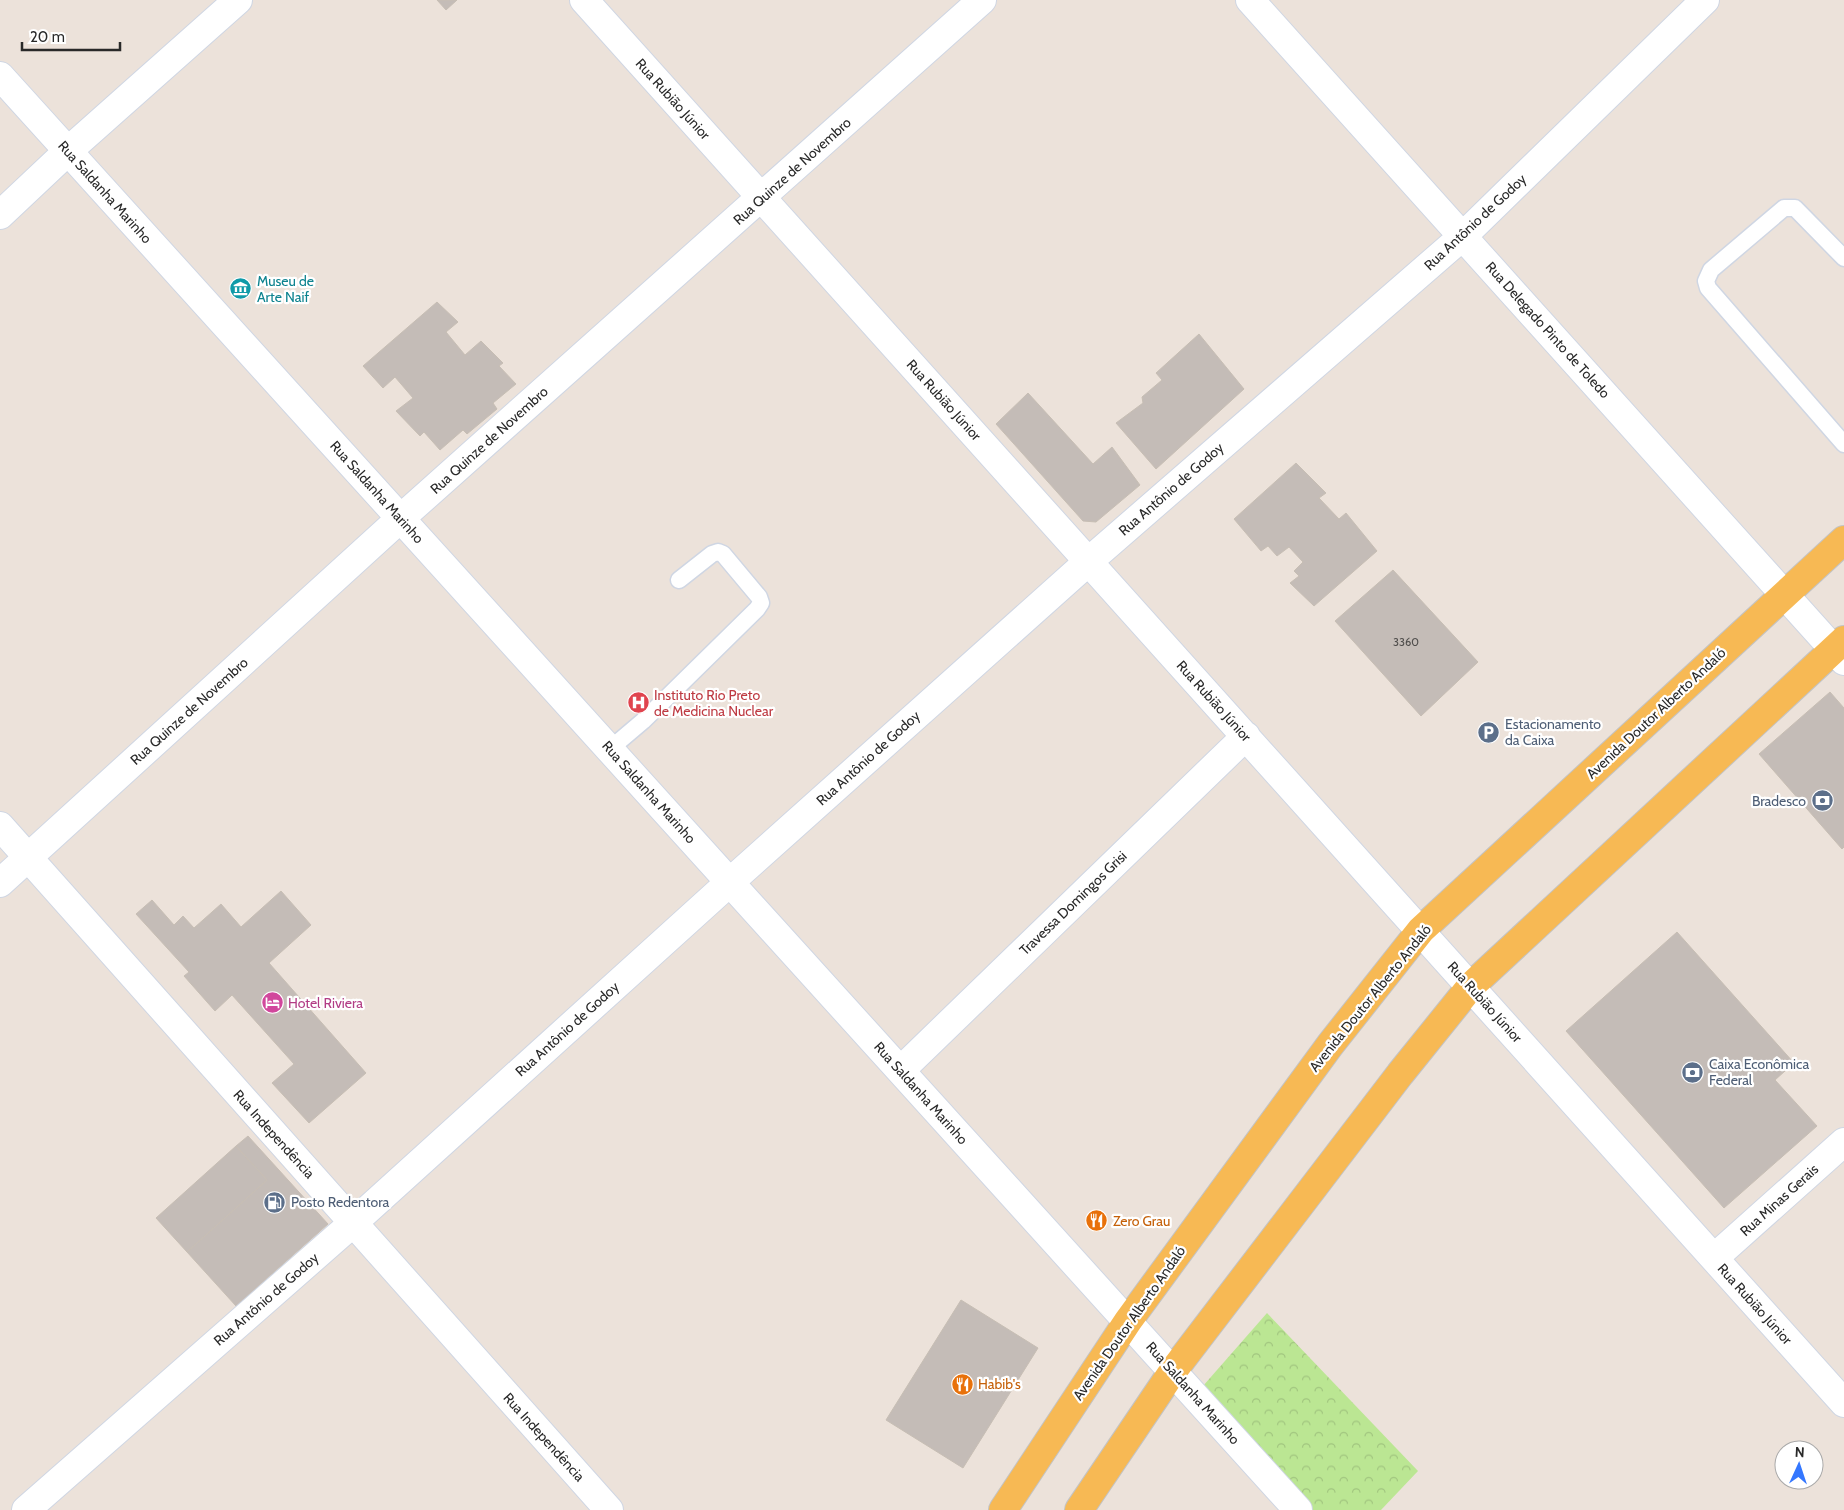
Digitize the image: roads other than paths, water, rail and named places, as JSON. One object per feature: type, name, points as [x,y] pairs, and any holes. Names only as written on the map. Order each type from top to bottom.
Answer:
[{"type":"main road","name":"Avenida Doutor Alberto Andaló","points":[[1003,1510],[1128,1321],[1330,1045],[1421,930],[1844,540]]},
{"type":"main road","points":[[1080,1510],[1173,1371],[1400,1074],[1470,986],[1840,650]]},
{"type":"street","points":[[0,214],[238,0]]},
{"type":"street","name":"Rua Rubião Júnior","points":[[584,0],[1844,1403]]},
{"type":"street","name":"Rua Quinze de Novembro","points":[[0,883],[401,518],[982,0]]},
{"type":"street","name":"Rua Delegado Pinto de Toledo","points":[[1250,0],[1784,594],[1840,650]]},
{"type":"street","name":"Rua Antônio de Godoy","points":[[26,1510],[353,1222],[1089,561],[1463,236],[1705,0]]},
{"type":"street","name":"Rua Saldanha Marinho","points":[[0,76],[1298,1510]]},
{"type":"street","name":"Travessa Domingos Grisi","points":[[901,1070],[1246,736]]},
{"type":"street","name":"Rua Independência","points":[[0,826],[609,1510]]},
{"type":"street","name":"Rua Minas Gerais","points":[[1714,1258],[1844,1142]]},
{"type":"lane","points":[[1844,258],[1795,208],[1784,208],[1711,270],[1706,281],[1708,288],[1844,444]]},
{"type":"lane","points":[[610,749],[643,721],[757,609],[760,603],[759,597],[722,554],[718,552],[712,554],[679,580]]},
{"type":"place","name":"Museu de Arte Naif","points":[[241,289]]},
{"type":"place","name":"Instituto Rio Preto de Medicina Nuclear","points":[[638,703]]},
{"type":"place","name":"Estacionamento da Caixa","points":[[1489,732]]},
{"type":"place","name":"Bradesco","points":[[1822,801]]},
{"type":"place","name":"Hotel Riviera","points":[[272,1003]]},
{"type":"place","name":"Caixa Econômica Federal","points":[[1693,1072]]},
{"type":"place","name":"Posto Redentora","points":[[275,1202]]},
{"type":"place","name":"Zero Grau","points":[[1097,1221]]},
{"type":"place","name":"Habib's","points":[[962,1384]]}]
